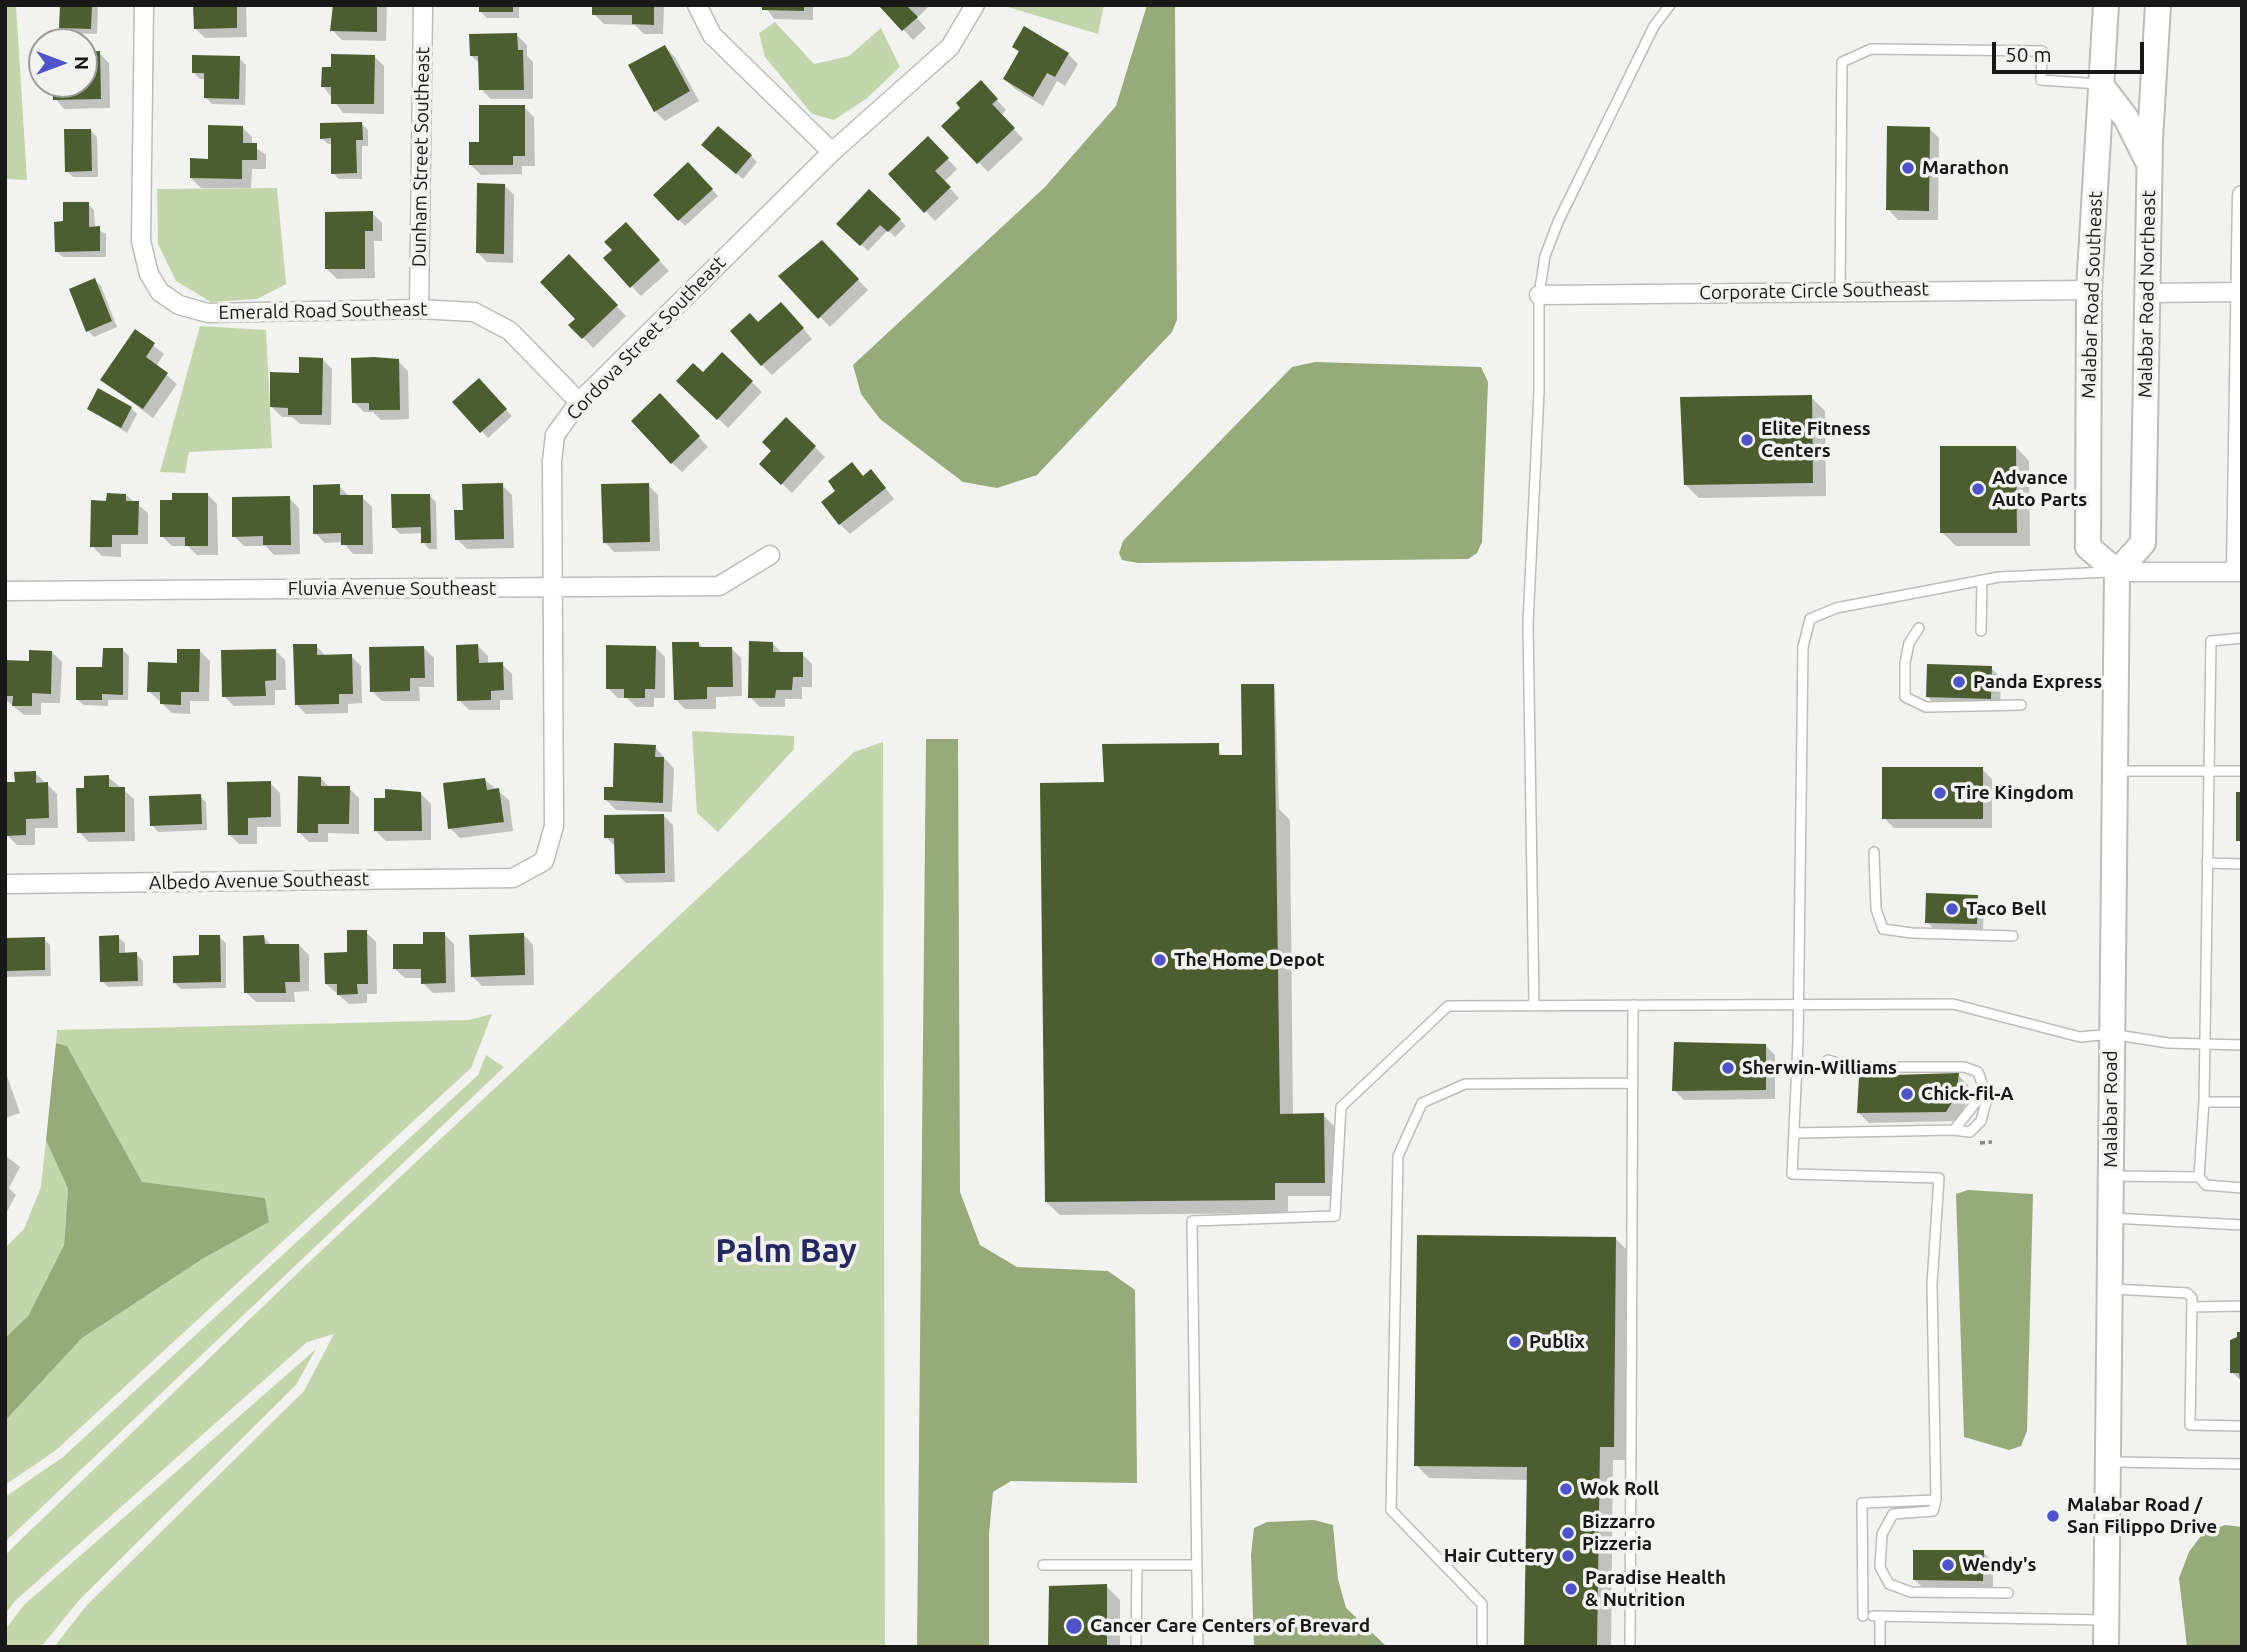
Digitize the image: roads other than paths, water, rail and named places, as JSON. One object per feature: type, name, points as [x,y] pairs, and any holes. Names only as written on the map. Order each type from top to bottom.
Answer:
[{"type":"main road","name":"Malabar Road Southeast","points":[[2106,5],[2088,290],[2088,547],[2116,572]]},
{"type":"main road","name":"Malabar Road Northeast","points":[[2116,572],[2143,543],[2150,166],[2158,5]]},
{"type":"main road","points":[[2101,85],[2126,118],[2150,166]]},
{"type":"main road","name":"Malabar Road","points":[[2106,1647],[2116,572]]},
{"type":"street","name":"Emerald Road Southeast","points":[[144,5],[141,241],[149,274],[160,292],[179,305],[208,313],[419,309],[474,312],[510,331],[579,402]]},
{"type":"street","name":"Dunham Street Southeast","points":[[419,309],[423,5]]},
{"type":"street","points":[[697,5],[712,36],[832,152]]},
{"type":"street","name":"Cordova Street Southeast","points":[[513,878],[544,861],[554,826],[552,461],[555,435],[579,402],[832,152],[950,47],[975,5]]},
{"type":"street","points":[[2116,572],[2239,572],[2242,195]]},
{"type":"street","name":"Corporate Circle Southeast","points":[[1539,295],[2088,290]]},
{"type":"street","points":[[2147,293],[2240,292]]},
{"type":"street","name":"Fluvia Avenue Southeast","points":[[5,591],[719,586],[770,555]]},
{"type":"street","name":"Albedo Avenue Southeast","points":[[5,884],[513,878]]},
{"type":"lane","points":[[1534,1005],[1528,624],[1539,391],[1539,295],[1545,256],[1558,222],[1654,26],[1670,5]]},
{"type":"lane","points":[[1840,291],[1842,62],[1871,49],[2042,51],[2041,80],[2101,85]]},
{"type":"lane","points":[[2008,1593],[1911,1592],[1889,1584],[1880,1567],[1882,1534],[1893,1514],[1933,1511],[1936,1500],[1932,1284],[1939,1178],[1792,1174],[1796,1133],[1799,1004],[1803,647],[1810,619],[1836,608],[1982,580],[2116,572]]},
{"type":"lane","points":[[1981,631],[1982,580]]},
{"type":"lane","points":[[1919,628],[1909,643],[1905,697],[1926,706],[2021,705]]},
{"type":"lane","points":[[2242,638],[2211,641],[2204,1102],[2199,1177],[2206,1185],[2242,1188]]},
{"type":"lane","points":[[2113,771],[2242,771]]},
{"type":"lane","points":[[1874,852],[1876,909],[1883,929],[1912,933],[2013,936]]},
{"type":"lane","points":[[2207,863],[2242,864]]},
{"type":"lane","points":[[1630,1647],[1633,1004]]},
{"type":"lane","points":[[1198,1647],[1192,1222],[1335,1216],[1341,1107],[1448,1006],[1953,1004],[2080,1037],[2111,1034],[2168,1043],[2242,1045]]},
{"type":"lane","points":[[1796,1133],[1970,1132],[1981,1121],[1987,1098],[1978,1072],[1964,1067],[1850,1067],[1828,1060]]},
{"type":"lane","points":[[1482,1647],[1482,1604],[1391,1510],[1398,1156],[1422,1103],[1465,1084],[1633,1083]]},
{"type":"lane","points":[[1954,1130],[1985,1091]]},
{"type":"lane","points":[[2204,1102],[2242,1102]]},
{"type":"lane","points":[[2110,1176],[2199,1177]]},
{"type":"lane","points":[[2110,1217],[2242,1225]]},
{"type":"lane","points":[[2110,1289],[2187,1293],[2192,1302],[2190,1425],[2242,1426]]},
{"type":"lane","points":[[2192,1302],[2242,1306]]},
{"type":"lane","points":[[2108,1462],[2242,1464]]},
{"type":"lane","points":[[1880,1647],[1872,1616],[1862,1503],[1936,1500]]},
{"type":"lane","points":[[1043,1565],[1197,1565]]},
{"type":"lane","points":[[1136,1647],[1137,1565]]},
{"type":"lane","points":[[1872,1616],[2106,1620]]},
{"type":"place","name":"Marathon","points":[[1908,168]]},
{"type":"place","name":"Elite Fitness Centers","points":[[1747,440]]},
{"type":"place","name":"Advance Auto Parts","points":[[1978,489]]},
{"type":"place","name":"Panda Express","points":[[1959,682]]},
{"type":"place","name":"Tire Kingdom","points":[[1940,793]]},
{"type":"place","name":"Taco Bell","points":[[1952,909]]},
{"type":"place","name":"The Home Depot","points":[[1160,960]]},
{"type":"place","name":"Sherwin-Williams","points":[[1728,1068]]},
{"type":"place","name":"Chick-fil-A","points":[[1907,1094]]},
{"type":"place","name":"Publix","points":[[1515,1342]]},
{"type":"place","name":"Wok Roll","points":[[1566,1489]]},
{"type":"place","name":"Malabar Road / San Filippo Drive","points":[[2053,1516]]},
{"type":"place","name":"Bizzarro Pizzeria","points":[[1568,1533]]},
{"type":"place","name":"Hair Cuttery","points":[[1568,1556]]},
{"type":"place","name":"Wendy's","points":[[1948,1565]]},
{"type":"place","name":"Paradise Health & Nutrition","points":[[1571,1589]]},
{"type":"place","name":"Cancer Care Centers of Brevard","points":[[1074,1626]]},
{"type":"district","name":"Palm Bay","points":[[786,1251]]}]
